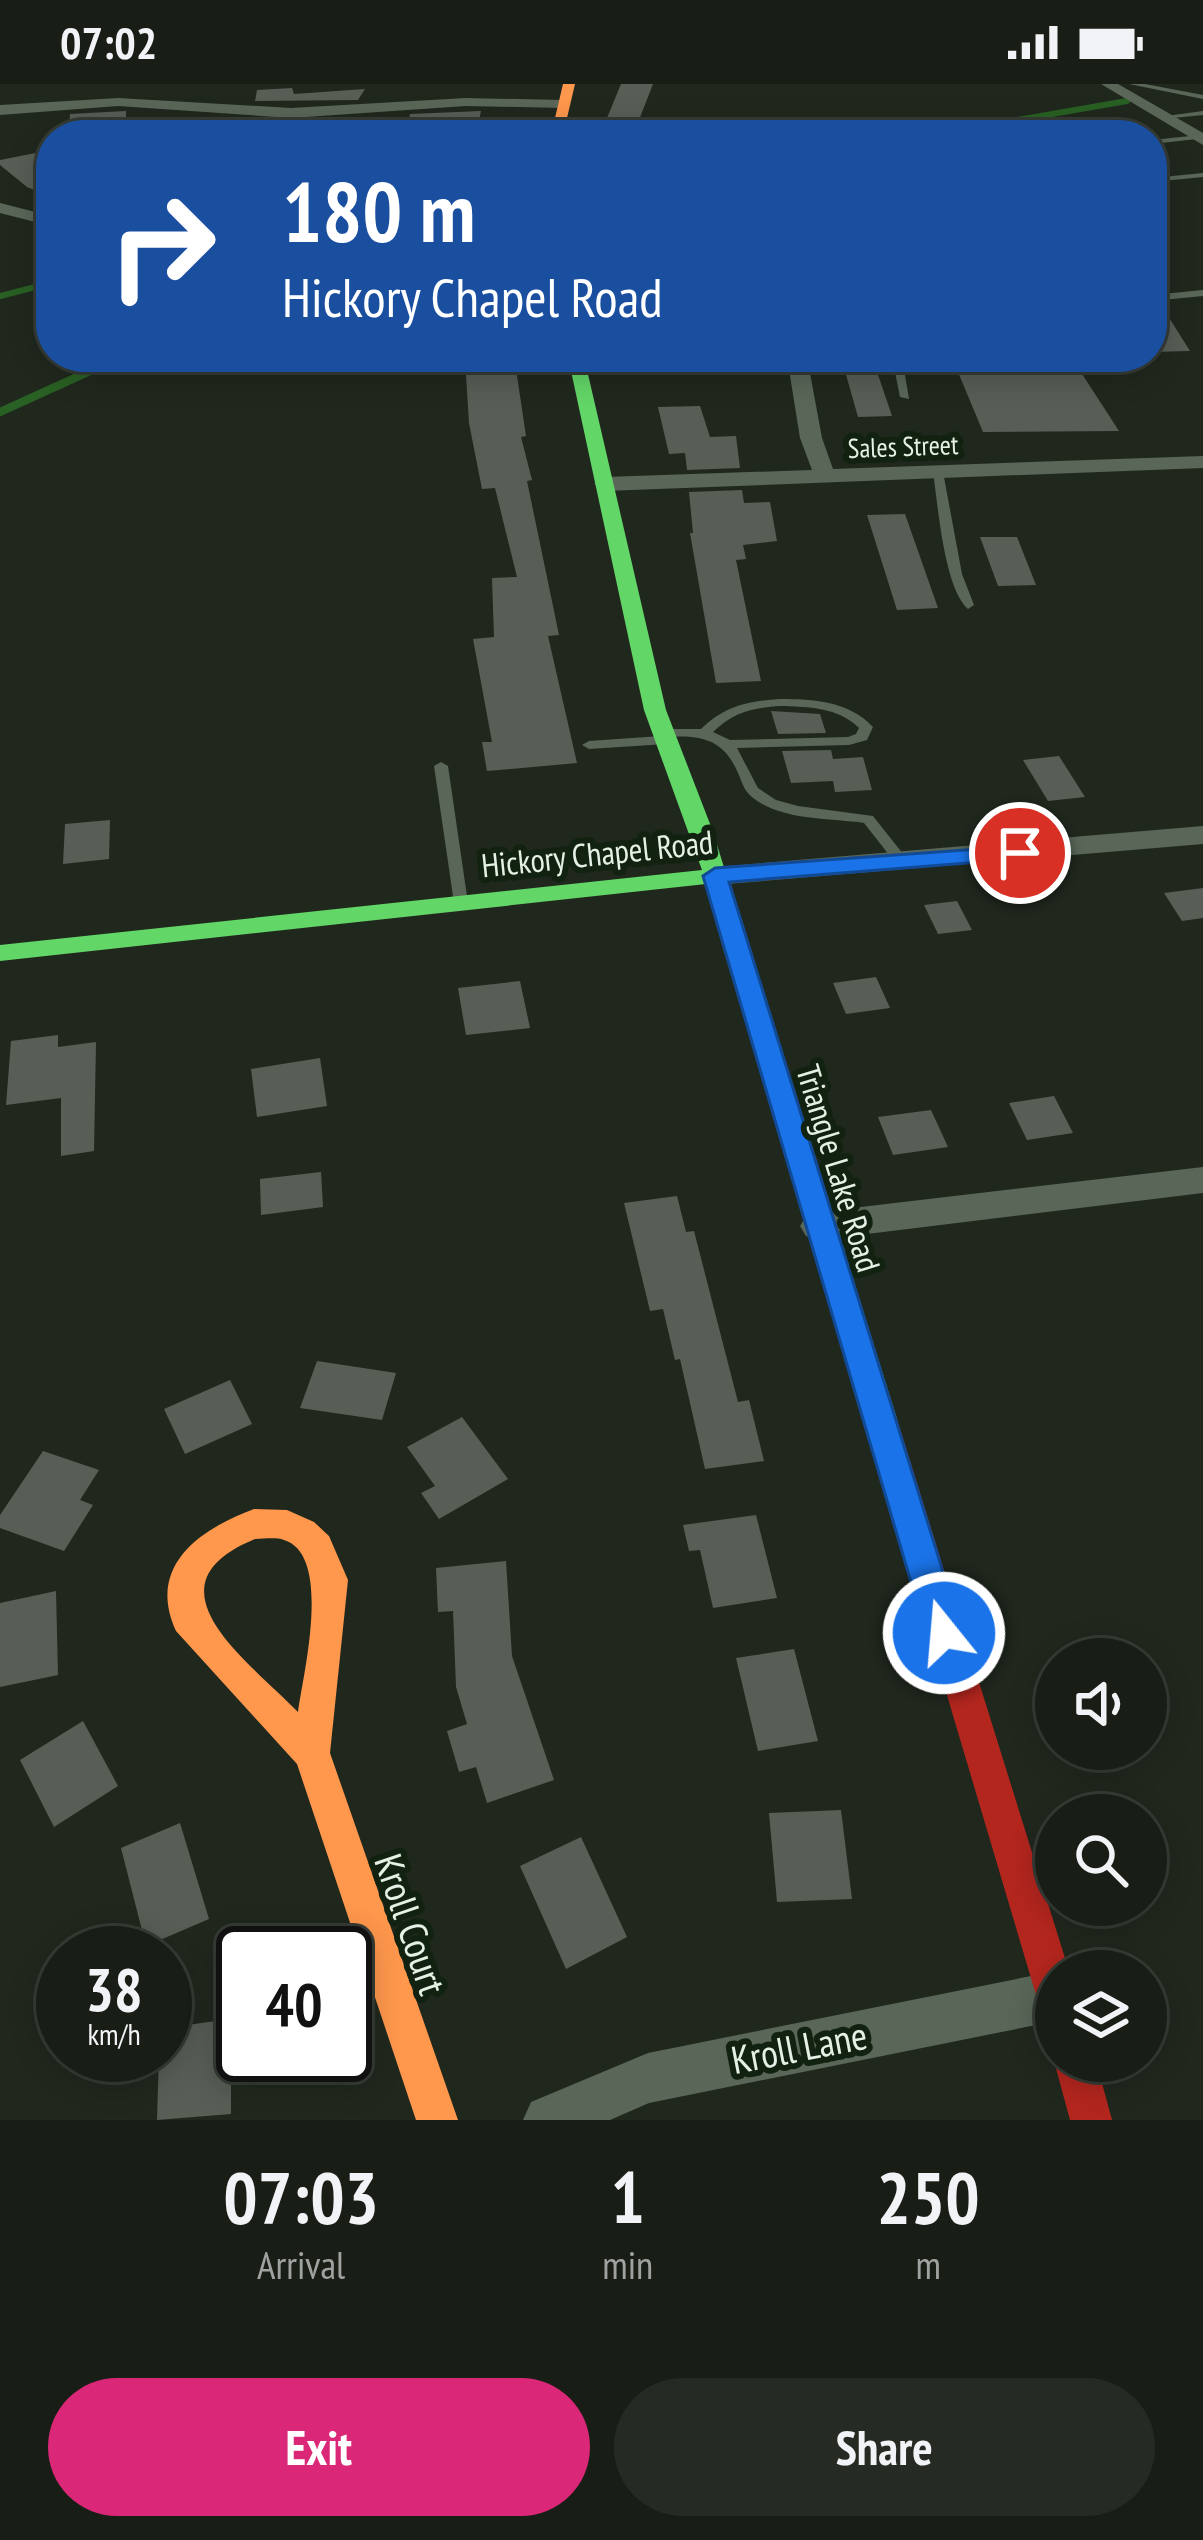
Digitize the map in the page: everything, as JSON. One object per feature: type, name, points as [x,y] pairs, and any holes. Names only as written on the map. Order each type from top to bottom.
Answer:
[{"type":"street","points":[[153,102],[170,84]]},
{"type":"street","points":[[1111,84],[1200,139]]},
{"type":"street","points":[[0,110],[153,102],[291,113],[567,94]]},
{"type":"street","points":[[210,120],[223,109]]},
{"type":"street","points":[[363,110],[366,120]]},
{"type":"street","points":[[0,208],[36,217]]},
{"type":"street","name":"Triangle Lake Road","points":[[579,372],[665,737],[715,876],[1042,1950]]},
{"type":"street","points":[[800,372],[811,437],[825,476]]},
{"type":"street","name":"Sales Street","points":[[605,484],[1203,462]]},
{"type":"street","name":"Hickory Chapel Road","points":[[0,953],[715,876],[1203,836]]},
{"type":"street","points":[[818,1226],[1203,1180]]},
{"type":"street","name":"Kroll Court","points":[[312,1754],[331,1580],[322,1555],[304,1532],[280,1524],[254,1524],[226,1534],[202,1551],[188,1575],[184,1596],[188,1620],[312,1754],[436,2120]]},
{"type":"street","name":"Kroll Lane","points":[[549,2120],[647,2078],[1035,1999]]},
{"type":"street","points":[[1081,2082],[1091,2120]]},
{"type":"lane","points":[[1133,84],[1203,98]]},
{"type":"lane","points":[[1163,116],[1203,113]]},
{"type":"lane","points":[[1167,141],[1200,139]]},
{"type":"lane","points":[[1167,179],[1203,175]]},
{"type":"lane","points":[[1167,296],[1203,292]]},
{"type":"lane","points":[[900,372],[904,397]]},
{"type":"lane","points":[[938,472],[956,574],[968,604]]},
{"type":"lane","points":[[589,745],[706,730],[731,710],[808,704],[834,705],[860,718],[866,727],[862,737],[849,740],[731,744],[706,730]]},
{"type":"lane","points":[[731,744],[752,792],[783,810],[868,819],[902,862]]},
{"type":"lane","points":[[442,766],[461,903]]},
{"type":"building","points":[[621,84],[653,84],[639,120],[607,118]]},
{"type":"building","points":[[292,88],[294,94],[365,89],[358,100],[255,101],[257,90]]},
{"type":"building","points":[[126,111],[126,120],[70,120],[70,114]]},
{"type":"building","points":[[481,111],[479,120],[409,120],[410,114]]},
{"type":"building","points":[[36,153],[36,191],[0,165],[0,160]]},
{"type":"building","points":[[1167,315],[1190,351],[1167,352]]},
{"type":"building","points":[[516,372],[526,436],[521,437],[532,480],[527,481],[559,635],[548,636],[577,763],[487,771],[482,742],[492,742],[473,639],[494,637],[492,578],[517,577],[495,488],[482,489],[469,423],[466,375]]},
{"type":"building","points":[[845,372],[877,372],[892,416],[858,417]]},
{"type":"building","points":[[958,372],[1081,372],[1119,431],[983,432]]},
{"type":"building","points":[[700,406],[710,437],[736,436],[740,468],[687,470],[685,453],[669,454],[658,407]]},
{"type":"building","points":[[742,490],[744,503],[770,502],[777,541],[743,545],[746,559],[736,560],[761,681],[716,683],[690,533],[689,492]]},
{"type":"building","points":[[905,514],[938,608],[897,610],[867,515]]},
{"type":"building","points":[[980,537],[1017,537],[1036,585],[998,586]]},
{"type":"building","points":[[771,711],[820,714],[826,733],[778,734]]},
{"type":"building","points":[[831,750],[833,759],[863,757],[872,790],[835,792],[833,781],[791,783],[782,751]]},
{"type":"building","points":[[1059,756],[1085,797],[1048,801],[1023,760]]},
{"type":"building","points":[[110,820],[109,859],[63,864],[65,824]]},
{"type":"building","points":[[1203,888],[1203,918],[1182,921],[1164,893]]},
{"type":"building","points":[[957,901],[972,930],[938,934],[924,905]]},
{"type":"building","points":[[876,977],[890,1008],[846,1014],[833,983]]},
{"type":"building","points":[[520,981],[530,1028],[466,1035],[458,988]]},
{"type":"building","points":[[58,1035],[58,1047],[96,1042],[94,1151],[61,1156],[61,1098],[6,1105],[11,1041]]},
{"type":"building","points":[[320,1058],[327,1106],[257,1117],[251,1069]]},
{"type":"building","points":[[1054,1096],[1073,1133],[1027,1140],[1009,1103]]},
{"type":"building","points":[[931,1110],[948,1147],[893,1155],[878,1117]]},
{"type":"building","points":[[321,1172],[323,1207],[261,1215],[260,1179]]},
{"type":"building","points":[[677,1196],[686,1232],[694,1231],[738,1402],[749,1400],[764,1461],[705,1469],[680,1359],[675,1360],[663,1309],[650,1311],[624,1203]]},
{"type":"building","points":[[317,1361],[396,1373],[382,1420],[300,1408]]},
{"type":"building","points":[[230,1380],[252,1424],[185,1454],[164,1409]]},
{"type":"building","points":[[462,1417],[508,1479],[439,1519],[421,1493],[435,1486],[407,1447]]},
{"type":"building","points":[[43,1451],[99,1470],[80,1500],[93,1505],[64,1551],[0,1528],[0,1515]]},
{"type":"building","points":[[756,1515],[777,1598],[713,1608],[700,1550],[689,1551],[683,1525]]},
{"type":"building","points":[[506,1561],[512,1656],[554,1780],[487,1803],[476,1767],[459,1772],[447,1731],[467,1724],[456,1687],[453,1611],[438,1612],[436,1568]]},
{"type":"building","points":[[56,1591],[58,1675],[0,1687],[0,1603]]},
{"type":"building","points":[[794,1649],[818,1741],[758,1751],[736,1658]]},
{"type":"building","points":[[83,1721],[118,1786],[54,1827],[20,1760]]},
{"type":"building","points":[[841,1810],[852,1899],[777,1902],[769,1813]]},
{"type":"building","points":[[180,1823],[209,1919],[192,1926],[141,1926],[121,1848]]},
{"type":"building","points":[[581,1837],[627,1937],[566,1969],[520,1866]]},
{"type":"building","points":[[216,2021],[216,2082],[231,2082],[231,2114],[157,2120],[158,2082],[192,2082],[192,2024]]},
{"type":"waterway","points":[[1017,120],[1127,101]]},
{"type":"waterway","points":[[0,296],[36,287]]},
{"type":"waterway","points":[[0,412],[88,372]]},
{"type":"traffic: fast","points":[[579,372],[655,710],[701,829],[881,1419]]},
{"type":"traffic: fast","points":[[0,953],[715,876]]},
{"type":"traffic: slow","points":[[561,120],[569,84]]},
{"type":"traffic: slow","points":[[312,1753],[331,1580],[317,1547],[302,1532],[287,1525],[254,1524],[222,1537],[197,1559],[185,1585],[188,1620],[312,1753],[437,2120]]},
{"type":"traffic: jam","points":[[881,1419],[1042,1950]]},
{"type":"traffic: jam","points":[[1081,2082],[1091,2120]]},
{"type":"route","points":[[944,1633],[715,876],[1020,853]]}]
